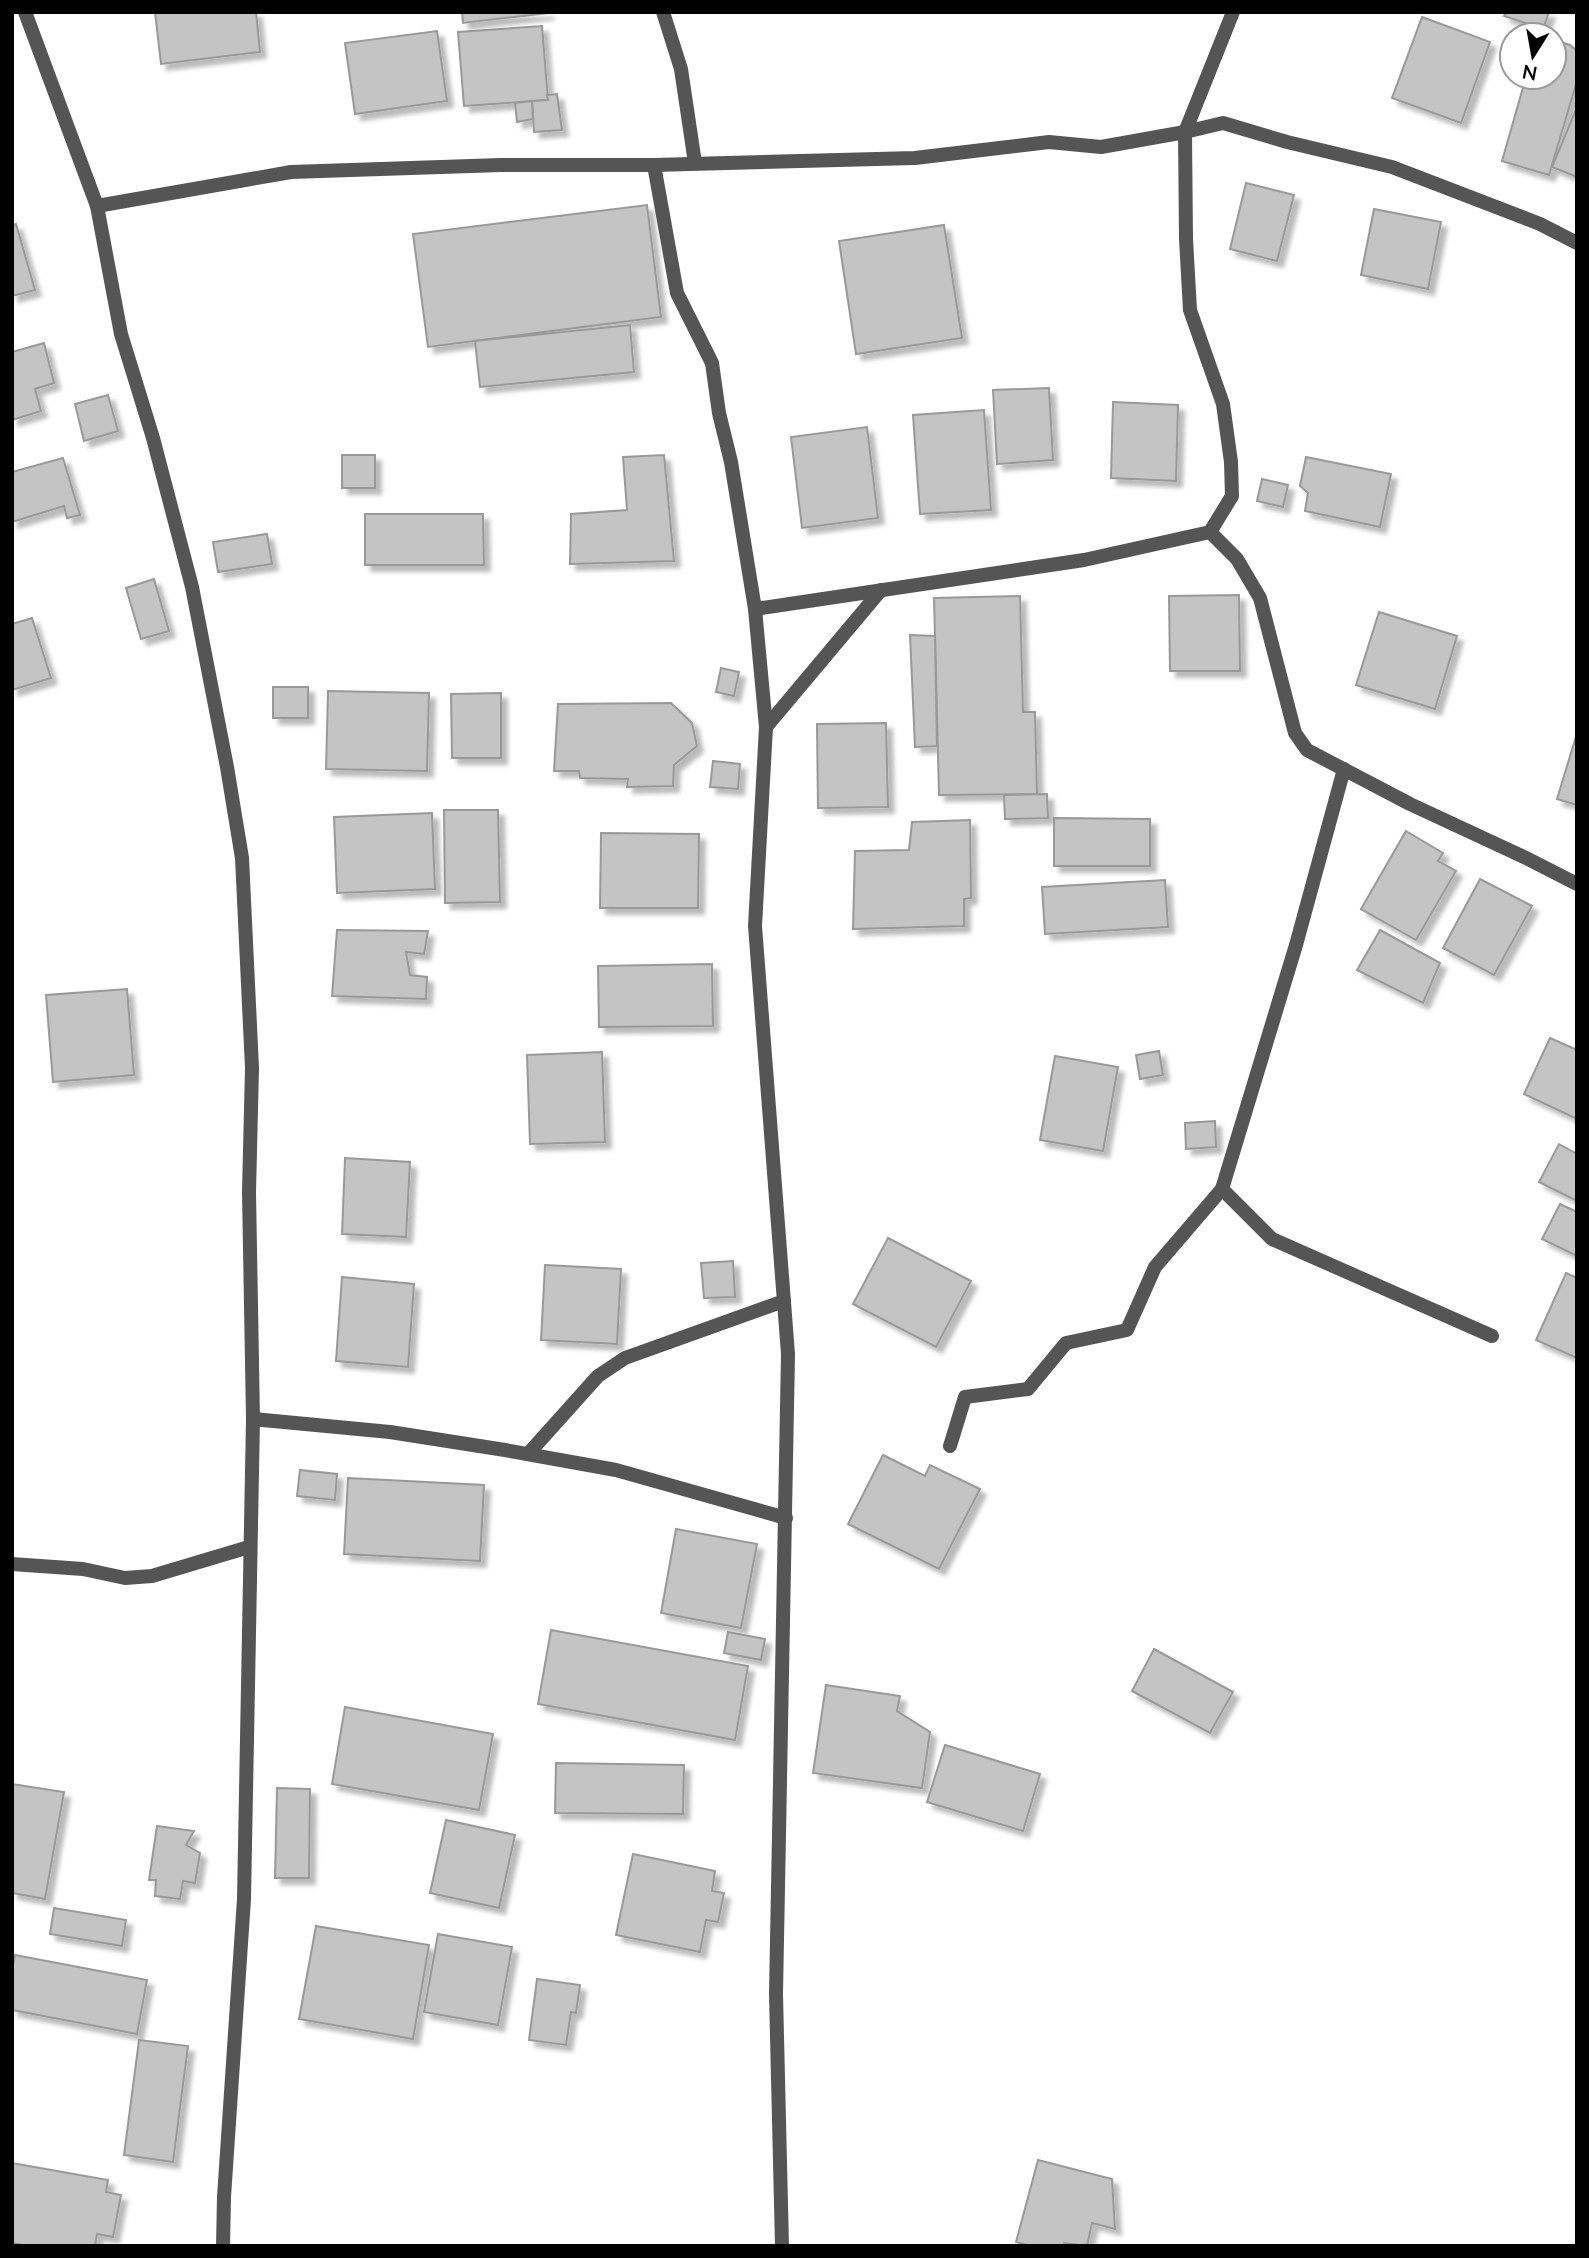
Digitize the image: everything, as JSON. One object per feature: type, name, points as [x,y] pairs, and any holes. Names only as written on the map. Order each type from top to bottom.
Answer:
[{"type":"street","points":[[25,12],[97,206],[121,334],[153,438],[192,587],[243,858],[252,1068],[249,1192],[253,1419],[244,1899],[223,2246]]},
{"type":"street","points":[[663,12],[681,69],[695,163]]},
{"type":"street","points":[[755,608],[1084,560],[1210,531],[1232,496],[1231,461],[1223,404],[1190,310],[1185,132],[1233,12]]},
{"type":"street","points":[[97,206],[291,172],[501,165],[654,165],[915,158],[1049,142],[1101,147],[1223,123],[1287,142],[1392,167],[1540,224],[1577,243]]},
{"type":"street","points":[[654,165],[677,293],[712,363],[755,608],[766,727],[755,926],[788,1354],[776,1994],[782,2246]]},
{"type":"street","points":[[1210,531],[1237,559],[1260,597],[1294,733],[1307,750],[1410,804],[1577,884]]},
{"type":"street","points":[[766,727],[881,590]]},
{"type":"street","points":[[950,1446],[965,1397],[1028,1389],[1066,1343],[1127,1329],[1155,1267],[1222,1189],[1296,945],[1344,769]]},
{"type":"street","points":[[1222,1189],[1272,1239],[1492,1336]]},
{"type":"street","points":[[528,1454],[598,1376],[625,1358],[784,1301]]},
{"type":"street","points":[[253,1419],[390,1432],[528,1454],[615,1471],[786,1518]]},
{"type":"street","points":[[12,1564],[83,1569],[125,1578],[152,1576],[249,1547]]},
{"type":"building","points":[[155,12],[256,12],[260,52],[161,64]]},
{"type":"building","points":[[462,12],[548,12],[548,13],[463,23]]},
{"type":"building","points":[[1506,12],[1549,12],[1546,21],[1519,21],[1504,16]]},
{"type":"building","points":[[1422,17],[1490,42],[1461,123],[1392,98]]},
{"type":"building","points":[[542,26],[548,100],[464,106],[458,32]]},
{"type":"building","points":[[437,31],[447,101],[355,114],[345,43]]},
{"type":"building","points":[[1570,45],[1577,51],[1577,81],[1549,175],[1502,161],[1522,91],[1568,91]]},
{"type":"building","points":[[557,94],[562,130],[534,132],[532,101],[548,100],[547,95]]},
{"type":"building","points":[[532,101],[533,119],[517,122],[515,103]]},
{"type":"building","points":[[1577,107],[1577,177],[1552,167]]},
{"type":"building","points":[[1246,183],[1294,195],[1277,261],[1230,249]]},
{"type":"building","points":[[647,205],[661,317],[428,347],[413,234]]},
{"type":"building","points":[[1374,209],[1441,222],[1428,289],[1361,275]]},
{"type":"building","points":[[16,224],[35,290],[12,296],[12,225]]},
{"type":"building","points":[[944,225],[962,338],[856,354],[839,241]]},
{"type":"building","points":[[630,325],[634,372],[480,387],[475,341]]},
{"type":"building","points":[[44,343],[54,383],[35,389],[41,411],[12,420],[12,352]]},
{"type":"building","points":[[1049,388],[1053,460],[997,464],[993,390]]},
{"type":"building","points":[[108,395],[118,431],[84,441],[75,404]]},
{"type":"building","points":[[1113,402],[1178,405],[1176,481],[1111,478]]},
{"type":"building","points":[[984,410],[991,510],[920,514],[913,415]]},
{"type":"building","points":[[867,427],[878,518],[802,528],[791,437]]},
{"type":"building","points":[[342,455],[375,455],[375,488],[342,488]]},
{"type":"building","points":[[664,455],[674,561],[570,564],[571,514],[627,510],[623,457]]},
{"type":"building","points":[[1306,457],[1391,474],[1380,527],[1305,511],[1308,493],[1300,486]]},
{"type":"building","points":[[63,458],[80,515],[67,518],[64,506],[12,522],[12,472]]},
{"type":"building","points":[[1262,479],[1288,485],[1283,507],[1257,501]]},
{"type":"building","points":[[365,514],[483,514],[484,565],[365,565]]},
{"type":"building","points":[[267,534],[272,564],[218,572],[213,542]]},
{"type":"building","points":[[154,579],[169,631],[141,639],[126,588]]},
{"type":"building","points":[[1239,595],[1240,671],[1170,671],[1169,596]]},
{"type":"building","points":[[1020,596],[1023,712],[1035,712],[1037,794],[939,795],[934,598]]},
{"type":"building","points":[[1379,612],[1457,636],[1435,709],[1356,685]]},
{"type":"building","points":[[32,618],[51,678],[12,690],[12,624]]},
{"type":"building","points":[[910,635],[935,636],[937,746],[915,747]]},
{"type":"building","points":[[721,668],[739,672],[734,696],[716,692]]},
{"type":"building","points":[[273,687],[308,687],[308,718],[273,718]]},
{"type":"building","points":[[328,691],[429,693],[427,771],[326,769]]},
{"type":"building","points":[[501,693],[501,758],[452,758],[451,694]]},
{"type":"building","points":[[671,703],[692,723],[697,746],[674,765],[673,786],[627,787],[628,779],[580,778],[579,771],[554,771],[558,704]]},
{"type":"building","points":[[886,723],[888,807],[818,808],[817,724]]},
{"type":"building","points":[[1577,733],[1577,805],[1557,799]]},
{"type":"building","points":[[713,761],[740,764],[738,789],[710,787]]},
{"type":"building","points":[[1047,794],[1048,818],[1005,819],[1004,795]]},
{"type":"building","points":[[444,810],[498,810],[500,902],[445,903]]},
{"type":"building","points":[[432,813],[435,889],[337,893],[334,817]]},
{"type":"building","points":[[1054,818],[1150,819],[1150,866],[1054,866]]},
{"type":"building","points":[[970,820],[971,898],[964,899],[964,926],[853,929],[855,851],[909,850],[912,822]]},
{"type":"building","points":[[1406,831],[1443,853],[1438,861],[1456,871],[1416,940],[1361,909]]},
{"type":"building","points":[[601,833],[699,834],[698,908],[600,908]]},
{"type":"building","points":[[1480,879],[1532,906],[1494,975],[1443,948]]},
{"type":"building","points":[[1165,880],[1168,927],[1045,934],[1042,887]]},
{"type":"building","points":[[337,930],[428,931],[424,954],[406,952],[410,975],[427,977],[426,999],[332,996]]},
{"type":"building","points":[[1380,930],[1440,963],[1423,1003],[1357,970]]},
{"type":"building","points":[[712,964],[713,1026],[599,1027],[598,966]]},
{"type":"building","points":[[127,989],[134,1075],[53,1082],[46,995]]},
{"type":"building","points":[[1550,1038],[1577,1050],[1577,1119],[1524,1094]]},
{"type":"building","points":[[1159,1051],[1163,1075],[1140,1079],[1136,1055]]},
{"type":"building","points":[[602,1052],[605,1142],[530,1144],[527,1055]]},
{"type":"building","points":[[1055,1056],[1118,1067],[1103,1151],[1040,1140]]},
{"type":"building","points":[[1215,1121],[1216,1147],[1186,1149],[1185,1123]]},
{"type":"building","points":[[1559,1144],[1577,1154],[1577,1201],[1539,1182]]},
{"type":"building","points":[[345,1158],[410,1162],[406,1237],[342,1234]]},
{"type":"building","points":[[1560,1204],[1577,1212],[1577,1256],[1542,1239]]},
{"type":"building","points":[[888,1238],[971,1281],[936,1347],[853,1304]]},
{"type":"building","points":[[733,1261],[735,1297],[704,1298],[701,1263]]},
{"type":"building","points":[[545,1265],[621,1269],[617,1344],[541,1340]]},
{"type":"building","points":[[1566,1273],[1577,1278],[1577,1358],[1536,1340]]},
{"type":"building","points":[[342,1277],[414,1284],[408,1367],[336,1361]]},
{"type":"building","points":[[883,1455],[925,1476],[930,1465],[980,1489],[939,1569],[848,1524]]},
{"type":"building","points":[[300,1470],[337,1474],[335,1500],[297,1496]]},
{"type":"building","points":[[348,1478],[484,1485],[480,1561],[344,1554]]},
{"type":"building","points":[[676,1529],[757,1544],[741,1628],[661,1613]]},
{"type":"building","points":[[551,1630],[748,1666],[735,1740],[538,1704]]},
{"type":"building","points":[[728,1632],[765,1639],[761,1660],[724,1653]]},
{"type":"building","points":[[1154,1649],[1233,1692],[1210,1733],[1132,1691]]},
{"type":"building","points":[[826,1685],[900,1696],[897,1711],[930,1732],[922,1788],[813,1773]]},
{"type":"building","points":[[345,1707],[493,1734],[479,1810],[332,1784]]},
{"type":"building","points":[[945,1745],[1040,1774],[1023,1831],[927,1802]]},
{"type":"building","points":[[556,1763],[684,1765],[683,1814],[555,1813]]},
{"type":"building","points":[[12,1784],[64,1792],[45,1899],[12,1893]]},
{"type":"building","points":[[277,1788],[310,1789],[309,1878],[275,1878]]},
{"type":"building","points":[[446,1820],[515,1835],[499,1908],[430,1893]]},
{"type":"building","points":[[157,1826],[194,1831],[186,1845],[200,1853],[195,1883],[183,1881],[180,1899],[155,1896],[156,1880],[149,1880]]},
{"type":"building","points":[[633,1854],[715,1871],[712,1891],[724,1893],[718,1922],[706,1920],[700,1952],[616,1935]]},
{"type":"building","points":[[54,1908],[126,1920],[122,1946],[50,1934]]},
{"type":"building","points":[[316,1926],[429,1945],[413,2039],[299,2019]]},
{"type":"building","points":[[438,1934],[512,1947],[498,2025],[424,2012]]},
{"type":"building","points":[[15,1955],[147,1980],[137,2034],[12,2010],[12,1969]]},
{"type":"building","points":[[537,1979],[580,1985],[576,2013],[571,2012],[566,2045],[529,2040]]},
{"type":"building","points":[[139,2040],[188,2046],[173,2162],[124,2155]]},
{"type":"building","points":[[1038,2160],[1112,2179],[1115,2229],[1092,2223],[1087,2246],[1064,2243],[1063,2246],[1031,2246],[1016,2242]]},
{"type":"building","points":[[12,2163],[108,2180],[106,2192],[121,2195],[113,2237],[97,2234],[95,2246],[30,2246],[12,2243]]}]
